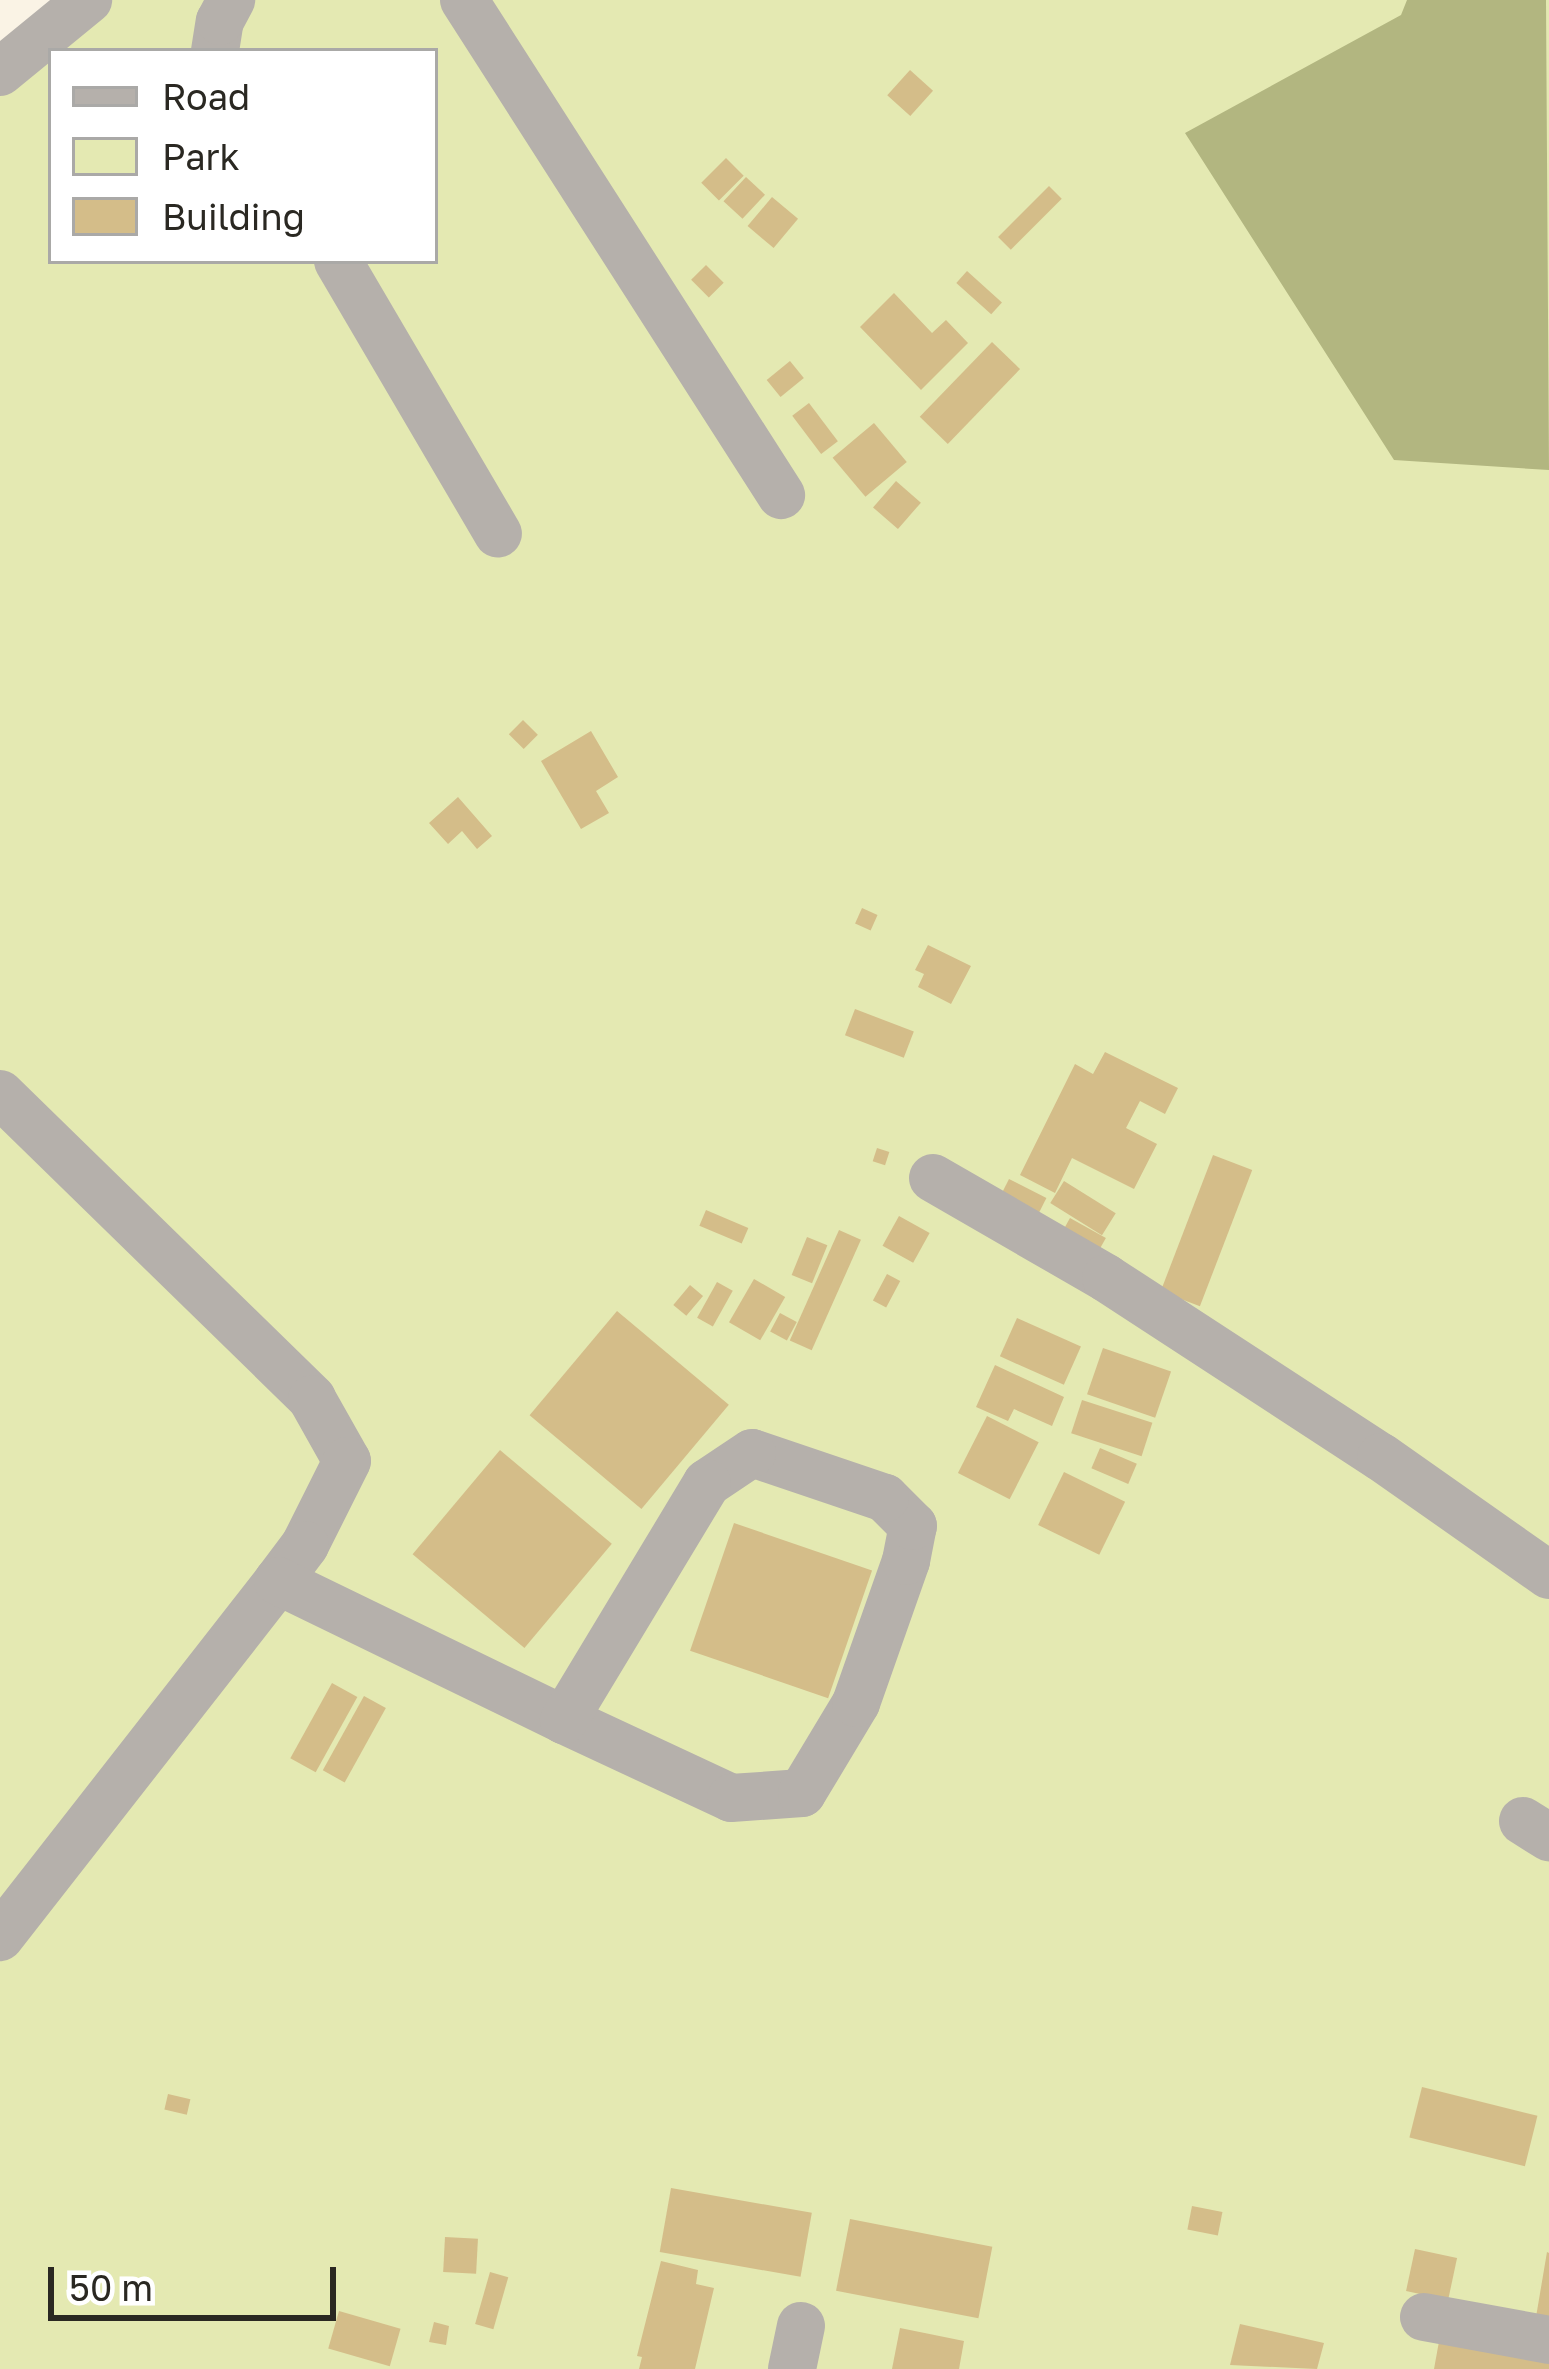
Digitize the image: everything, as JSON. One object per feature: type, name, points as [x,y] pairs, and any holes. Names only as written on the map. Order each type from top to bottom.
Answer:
[{"type":"street","points":[[0,72],[88,0]]},
{"type":"street","points":[[216,48],[220,21],[231,0]]},
{"type":"street","points":[[464,0],[781,495]]},
{"type":"street","points":[[340,264],[498,534]]},
{"type":"street","points":[[0,1094],[312,1399],[347,1461],[305,1545],[0,1937]]},
{"type":"street","points":[[933,1178],[1106,1278],[1382,1457],[1549,1575]]},
{"type":"street","points":[[278,1582],[564,1720],[731,1798],[802,1793],[856,1703],[906,1562],[913,1526],[886,1498],[752,1453],[707,1483],[564,1720]]},
{"type":"street","points":[[1424,2317],[1549,2340]]},
{"type":"green space","points":[[81,0],[1549,0],[1549,2369],[0,2369],[0,72]]},
{"type":"green space","points":[[1407,0],[1546,0],[1549,470],[1394,460],[1185,133],[1401,15]]},
{"type":"building","points":[[910,70],[933,91],[910,116],[887,95]]},
{"type":"building","points":[[726,158],[744,176],[719,200],[701,183]]},
{"type":"building","points":[[746,177],[765,195],[743,219],[723,201]]},
{"type":"building","points":[[1049,186],[1062,199],[1011,250],[998,237]]},
{"type":"building","points":[[772,197],[798,219],[774,248],[748,226]]},
{"type":"building","points":[[706,265],[724,283],[709,298],[691,280]]},
{"type":"building","points":[[967,271],[1002,302],[991,314],[956,283]]},
{"type":"building","points":[[894,293],[932,333],[946,320],[968,343],[921,390],[860,327]]},
{"type":"building","points":[[992,342],[1020,369],[948,444],[920,417]]},
{"type":"building","points":[[790,361],[804,378],[781,397],[767,380]]},
{"type":"building","points":[[809,403],[838,441],[821,454],[792,416]]},
{"type":"building","points":[[874,423],[907,462],[865,497],[833,458]]},
{"type":"building","points":[[896,481],[921,503],[898,529],[873,507]]},
{"type":"building","points":[[523,720],[538,735],[524,749],[509,734]]},
{"type":"building","points":[[591,731],[618,777],[596,791],[609,813],[581,829],[541,761]]},
{"type":"building","points":[[458,797],[492,836],[477,849],[462,831],[448,844],[429,823]]},
{"type":"building","points":[[862,908],[878,915],[871,930],[855,924]]},
{"type":"building","points":[[928,945],[971,966],[951,1004],[918,987],[924,974],[915,970]]},
{"type":"building","points":[[855,1009],[914,1032],[904,1058],[845,1035]]},
{"type":"building","points":[[1105,1052],[1178,1088],[1165,1114],[1140,1101],[1126,1128],[1157,1144],[1134,1189],[1072,1158],[1055,1193],[1020,1175],[1075,1064],[1093,1074]]},
{"type":"building","points":[[877,1148],[889,1152],[885,1165],[873,1161]]},
{"type":"building","points":[[1213,1155],[1252,1170],[1200,1306],[1161,1291]]},
{"type":"building","points":[[1009,1179],[1046,1198],[1039,1213],[1001,1194]]},
{"type":"building","points":[[1064,1181],[1116,1213],[1102,1235],[1050,1203]]},
{"type":"building","points":[[706,1210],[748,1228],[742,1244],[699,1226]]},
{"type":"building","points":[[899,1216],[930,1233],[913,1263],[883,1246]]},
{"type":"building","points":[[1070,1218],[1106,1238],[1091,1265],[1055,1245]]},
{"type":"building","points":[[839,1230],[861,1240],[812,1350],[790,1341]]},
{"type":"building","points":[[807,1237],[827,1245],[812,1283],[792,1275]]},
{"type":"building","points":[[887,1274],[900,1281],[886,1308],[873,1300]]},
{"type":"building","points":[[754,1279],[785,1297],[760,1340],[729,1322]]},
{"type":"building","points":[[717,1282],[733,1291],[713,1327],[697,1318]]},
{"type":"building","points":[[690,1285],[703,1296],[686,1316],[673,1305]]},
{"type":"building","points":[[617,1311],[729,1405],[641,1509],[530,1415]]},
{"type":"building","points":[[780,1313],[797,1322],[787,1340],[770,1332]]},
{"type":"building","points":[[1017,1318],[1081,1346],[1064,1385],[1000,1356]]},
{"type":"building","points":[[1103,1348],[1171,1371],[1155,1418],[1087,1394]]},
{"type":"building","points":[[995,1365],[1064,1397],[1052,1426],[1014,1409],[1008,1421],[976,1407]]},
{"type":"building","points":[[1082,1400],[1152,1423],[1142,1456],[1071,1433]]},
{"type":"building","points":[[987,1416],[1039,1442],[1010,1499],[958,1473]]},
{"type":"building","points":[[1100,1448],[1137,1464],[1128,1484],[1091,1468]]},
{"type":"building","points":[[500,1450],[612,1544],[524,1648],[413,1554]]},
{"type":"building","points":[[1064,1472],[1125,1502],[1099,1555],[1038,1525]]},
{"type":"building","points":[[734,1523],[872,1571],[828,1698],[690,1651]]},
{"type":"building","points":[[332,1683],[357,1697],[316,1772],[290,1758]]},
{"type":"building","points":[[364,1696],[386,1708],[345,1782],[323,1770]]},
{"type":"building","points":[[1422,2087],[1537,2116],[1525,2166],[1409,2137]]},
{"type":"building","points":[[168,2094],[190,2099],[187,2115],[164,2110]]},
{"type":"building","points":[[671,2188],[812,2213],[801,2277],[660,2252]]},
{"type":"building","points":[[1192,2206],[1222,2212],[1218,2235],[1187,2230]]},
{"type":"building","points":[[850,2219],[992,2247],[978,2318],[836,2291]]},
{"type":"building","points":[[445,2237],[478,2239],[476,2274],[443,2272]]},
{"type":"building","points":[[1415,2249],[1457,2258],[1448,2300],[1406,2291]]},
{"type":"building","points":[[1549,2253],[1549,2319],[1536,2317]]},
{"type":"building","points":[[661,2261],[698,2270],[696,2284],[714,2288],[695,2369],[639,2369],[642,2357],[637,2356]]},
{"type":"building","points":[[490,2272],[508,2277],[493,2329],[475,2324]]},
{"type":"building","points":[[339,2311],[401,2329],[390,2366],[328,2348]]},
{"type":"building","points":[[434,2322],[449,2326],[446,2345],[429,2342]]},
{"type":"building","points":[[1240,2324],[1324,2343],[1317,2369],[1230,2365]]},
{"type":"building","points":[[900,2328],[964,2341],[959,2369],[892,2369]]},
{"type":"building","points":[[1440,2336],[1549,2357],[1549,2369],[1434,2369]]}]
